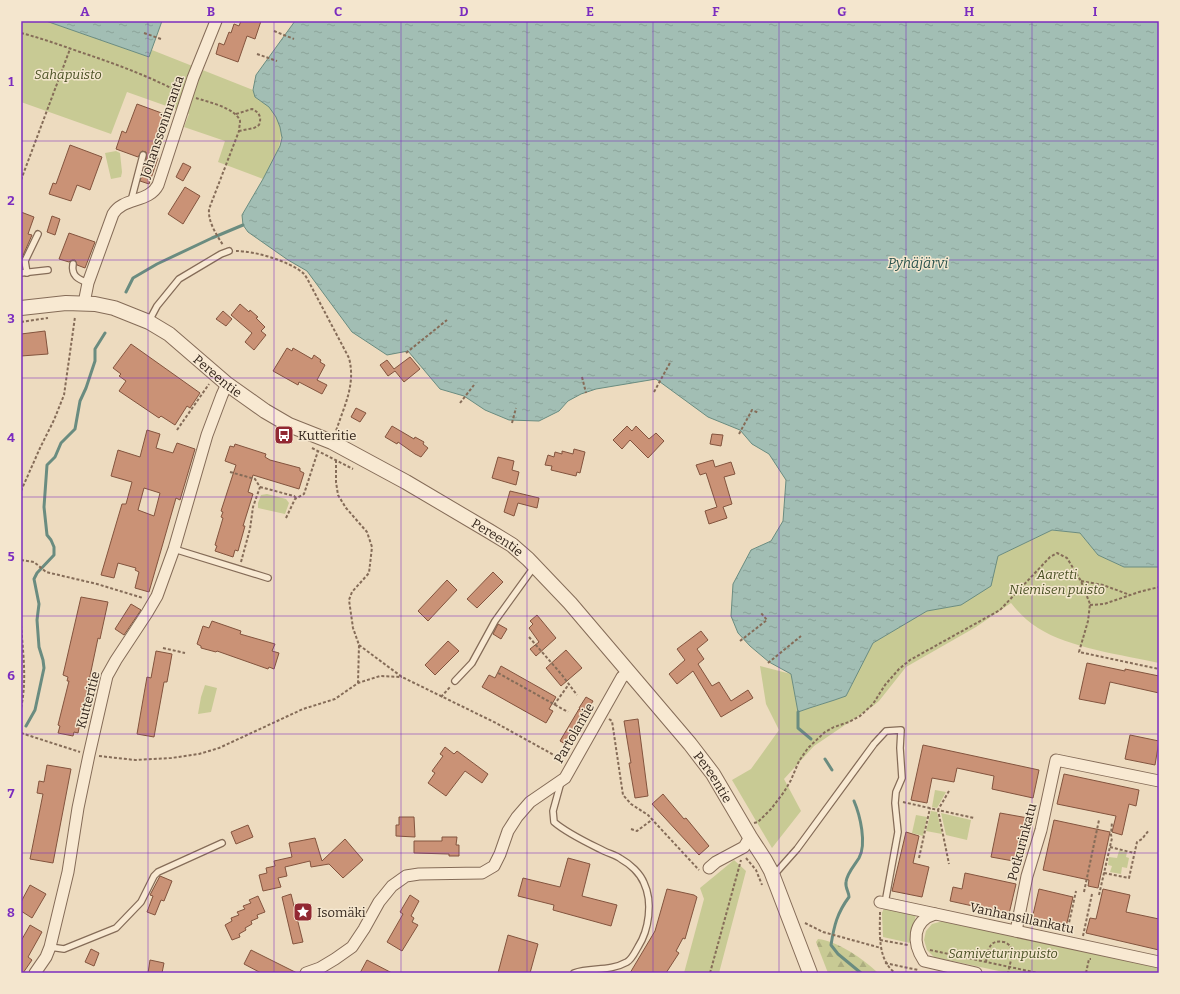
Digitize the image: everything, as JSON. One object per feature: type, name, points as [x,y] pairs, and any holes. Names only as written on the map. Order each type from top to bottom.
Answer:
[{"type":"street","name":"Johanssoninranta","points":[[83,310],[88,283],[113,214],[120,206],[152,194],[156,190],[161,179],[193,78],[215,25],[224,21]]},
{"type":"street","name":"Pereentie","points":[[21,308],[66,303],[83,310],[107,306],[149,322],[170,334],[224,389],[249,401],[281,421],[332,442],[406,482],[512,545],[535,566],[570,603],[690,744],[712,774],[765,860],[773,876],[810,973]]},
{"type":"street","name":"Kutteritie","points":[[35,973],[46,957],[50,947],[68,872],[78,808],[107,676],[154,602],[166,575],[207,435],[224,389]]},
{"type":"street","name":"Partolantie","points":[[306,973],[320,968],[352,947],[379,902],[392,886],[406,876],[419,874],[482,873],[494,866],[508,831],[517,817],[530,802],[565,778],[622,677],[629,673]]},
{"type":"street","name":"Potkurinkatu","points":[[1016,931],[1027,876],[1041,830],[1056,760],[1159,781]]},
{"type":"street","points":[[706,871],[716,862],[744,847],[750,836]]},
{"type":"street","name":"Vanhansillankatu","points":[[884,900],[935,914],[1159,962]]},
{"type":"street","points":[[935,914],[927,916],[918,927],[916,946],[924,966],[976,973]]},
{"type":"lane","points":[[131,202],[143,155]]},
{"type":"lane","points":[[38,234],[25,261],[24,273],[48,270]]},
{"type":"lane","points":[[149,322],[157,306],[178,280],[229,251]]},
{"type":"lane","points":[[73,264],[73,274],[88,283]]},
{"type":"lane","points":[[174,549],[268,578]]},
{"type":"lane","points":[[455,681],[472,663],[495,621],[535,566]]},
{"type":"lane","points":[[773,876],[797,849],[874,744],[886,731],[900,730],[902,778],[896,792],[895,801],[898,832],[884,900]]},
{"type":"lane","points":[[562,780],[553,811],[554,822],[561,828],[620,858],[632,867],[644,882],[648,893],[649,910],[644,938],[629,961],[614,968],[574,973]]},
{"type":"lane","points":[[50,947],[64,949],[116,928],[141,902],[154,876],[158,872],[222,843]]},
{"type":"path","points":[[274,31],[294,39]]},
{"type":"path","points":[[21,33],[40,38],[151,78],[188,96],[220,106],[236,114],[240,122],[239,130],[209,209],[211,224],[222,244]]},
{"type":"path","points":[[144,33],[161,39]]},
{"type":"path","points":[[21,180],[70,49]]},
{"type":"path","points":[[257,54],[277,61]]},
{"type":"path","points":[[236,114],[252,109],[258,112],[260,118],[259,125],[254,128],[239,130]]},
{"type":"path","points":[[229,251],[239,251],[266,256],[291,266],[303,273],[310,284],[349,358],[351,365],[352,381],[336,432]]},
{"type":"path","points":[[68,316],[75,316],[83,310]]},
{"type":"path","points":[[21,490],[64,396],[75,316]]},
{"type":"path","points":[[21,322],[55,317]]},
{"type":"path","points":[[406,353],[447,320]]},
{"type":"path","points":[[654,392],[671,361]]},
{"type":"path","points":[[582,376],[586,393]]},
{"type":"path","points":[[177,430],[209,383],[224,389]]},
{"type":"path","points":[[460,403],[474,385]]},
{"type":"path","points":[[512,423],[516,408]]},
{"type":"path","points":[[739,434],[752,410],[759,413]]},
{"type":"path","points":[[311,448],[356,470]]},
{"type":"path","points":[[286,518],[296,498],[304,494],[318,451]]},
{"type":"path","points":[[336,460],[336,482],[338,496],[346,508],[367,532],[372,546],[369,573],[352,592],[349,600],[353,628],[359,645],[358,683]]},
{"type":"path","points":[[230,472],[255,479],[260,487],[294,496],[296,498]]},
{"type":"path","points":[[239,569],[250,529],[253,507],[260,487]]},
{"type":"path","points":[[758,822],[771,809],[784,792],[799,761],[808,748],[825,732],[860,716],[873,704],[885,685],[899,669],[910,660],[1000,610],[1050,557],[1057,553],[1067,558],[1081,581],[1090,605],[1088,621],[1079,652],[1159,669]]},
{"type":"path","points":[[21,560],[34,562],[46,572],[97,584],[154,602]]},
{"type":"path","points":[[1081,581],[1103,585],[1130,596]]},
{"type":"path","points":[[1090,605],[1104,604],[1159,587]]},
{"type":"path","points":[[740,641],[767,620],[761,613]]},
{"type":"path","points":[[21,625],[24,661],[24,698],[21,708]]},
{"type":"path","points":[[529,636],[577,695]]},
{"type":"path","points":[[768,663],[801,636]]},
{"type":"path","points":[[359,645],[402,677],[496,723],[572,766]]},
{"type":"path","points":[[163,648],[185,653]]},
{"type":"path","points":[[498,673],[568,712]]},
{"type":"path","points":[[21,733],[89,755],[135,760],[171,758],[199,754],[219,748],[303,709],[335,699],[358,683],[380,676],[402,677]]},
{"type":"path","points":[[441,697],[455,681]]},
{"type":"path","points":[[554,705],[569,684]]},
{"type":"path","points":[[602,713],[612,721],[623,796],[631,804],[653,819],[706,871]]},
{"type":"path","points":[[949,791],[938,810],[950,864]]},
{"type":"path","points":[[895,801],[974,818]]},
{"type":"path","points":[[919,858],[930,808]]},
{"type":"path","points":[[632,829],[637,831],[653,819]]},
{"type":"path","points":[[1084,892],[1099,820]]},
{"type":"path","points":[[1099,895],[1112,838],[1112,822]]},
{"type":"path","points":[[1104,873],[1129,878],[1137,842],[1142,839],[1149,830]]},
{"type":"path","points":[[1110,847],[1134,853]]},
{"type":"path","points":[[710,973],[743,854],[756,870],[764,888]]},
{"type":"path","points":[[1067,934],[1076,891]]},
{"type":"path","points":[[1083,938],[1092,894]]},
{"type":"path","points":[[884,900],[880,940],[881,948],[885,962],[894,973]]},
{"type":"path","points":[[801,921],[823,932],[881,948]]},
{"type":"path","points":[[880,940],[916,946],[1038,973]]},
{"type":"path","points":[[986,962],[989,949],[992,944],[998,941],[1007,943],[1011,948],[1012,954],[1008,973]]},
{"type":"path","points":[[1086,973],[1089,959],[1097,960]]},
{"type":"path","points":[[885,962],[924,966]]},
{"type":"green space","name":"Sahapuisto","points":[[21,21],[46,21],[149,57],[152,50],[253,90],[256,97],[267,105],[277,117],[280,126],[280,144],[277,153],[263,179],[218,162],[225,141],[184,127],[189,114],[127,92],[111,134],[21,102]]},
{"type":"green space","points":[[116,151],[120,153],[122,172],[121,177],[111,179],[105,153]]},
{"type":"green space","points":[[267,494],[286,499],[289,503],[285,514],[258,508],[261,495]]},
{"type":"green space","name":"Aaretti Niemisen puisto","points":[[1052,530],[1080,533],[1098,555],[1124,567],[1159,567],[1159,663],[1097,650],[1065,641],[1038,628],[1023,617],[1011,603],[976,627],[906,667],[879,701],[814,746],[784,779],[801,811],[772,848],[732,780],[751,769],[779,730],[766,704],[760,666],[791,674],[798,712],[846,696],[873,643],[927,611],[961,605],[998,556]]},
{"type":"green space","points":[[205,685],[217,688],[211,712],[198,714],[201,697]]},
{"type":"green space","points":[[935,790],[946,792],[937,808],[932,807]]},
{"type":"green space","points":[[931,811],[937,812],[942,834],[926,831]]},
{"type":"green space","points":[[941,813],[971,820],[967,840],[946,835]]},
{"type":"green space","points":[[916,815],[927,817],[923,836],[912,833]]},
{"type":"green space","points":[[1119,851],[1127,852],[1126,857],[1129,858],[1127,868],[1122,867],[1121,874],[1110,872],[1112,866],[1108,865],[1109,857],[1117,858]]},
{"type":"green space","points":[[734,860],[746,871],[719,973],[684,973],[704,899],[700,888]]},
{"type":"green space","points":[[884,908],[916,914],[910,943],[883,937],[882,913]]},
{"type":"green space","name":"Samiveturinpuisto","points":[[943,921],[1159,967],[1159,973],[1008,973],[934,957],[927,950],[924,940],[926,931],[932,924]]},
{"type":"green space","points":[[818,939],[826,940],[842,947],[865,962],[878,973],[828,973],[816,942]]},
{"type":"water","points":[[46,21],[162,21],[149,57]]},
{"type":"water","name":"Pyhäjärvi","points":[[295,21],[1159,21],[1159,567],[1124,567],[1098,555],[1080,533],[1052,530],[998,556],[991,586],[961,605],[927,611],[873,643],[846,696],[798,712],[791,674],[769,662],[750,646],[738,633],[731,616],[733,584],[751,550],[771,541],[783,521],[786,480],[769,454],[752,444],[740,430],[708,417],[656,379],[596,389],[581,394],[568,401],[559,411],[539,421],[509,420],[485,410],[464,396],[440,389],[408,351],[387,355],[352,332],[307,271],[288,260],[248,232],[243,225],[242,215],[263,179],[280,146],[282,138],[276,117],[269,107],[255,97],[253,90],[256,75]]},
{"type":"building","points":[[241,21],[261,21],[255,39],[247,36],[238,62],[216,54],[219,43],[224,45],[234,24],[239,26]]},
{"type":"building","points":[[137,104],[167,115],[158,139],[161,140],[155,157],[158,158],[149,184],[140,181],[147,160],[146,152],[142,151],[138,157],[116,149],[122,131],[126,133]]},
{"type":"building","points":[[70,145],[102,157],[90,190],[77,185],[71,201],[49,194],[53,183],[56,184]]},
{"type":"building","points":[[183,163],[191,167],[183,181],[176,177]]},
{"type":"building","points":[[185,187],[200,196],[183,224],[168,214]]},
{"type":"building","points":[[21,212],[34,217],[28,234],[32,235],[21,260]]},
{"type":"building","points":[[52,216],[60,219],[55,235],[47,232]]},
{"type":"building","points":[[69,233],[95,242],[85,268],[77,265],[75,260],[69,262],[59,259]]},
{"type":"building","points":[[240,304],[249,312],[250,310],[258,317],[256,318],[265,327],[261,331],[266,335],[254,350],[245,342],[252,333],[231,315]]},
{"type":"building","points":[[223,311],[232,319],[226,326],[216,319]]},
{"type":"building","points":[[45,331],[48,354],[21,356],[21,334]]},
{"type":"building","points":[[131,344],[200,393],[190,408],[187,406],[175,425],[161,416],[159,418],[119,391],[126,381],[119,376],[121,374],[113,368]]},
{"type":"building","points":[[287,348],[292,351],[293,348],[312,359],[314,355],[325,365],[317,380],[327,385],[322,394],[299,382],[298,385],[273,371]]},
{"type":"building","points":[[410,357],[420,369],[404,382],[395,371],[388,376],[380,365],[387,360],[394,369]]},
{"type":"building","points":[[356,408],[366,413],[360,422],[351,417]]},
{"type":"building","points":[[392,426],[414,439],[415,437],[424,442],[423,444],[428,448],[421,457],[398,442],[397,444],[385,437]]},
{"type":"building","points":[[627,426],[632,431],[636,426],[649,439],[656,433],[664,441],[648,458],[630,440],[622,449],[613,440]]},
{"type":"building","points":[[147,430],[160,434],[156,448],[173,453],[177,443],[195,449],[180,500],[176,498],[149,592],[135,588],[139,572],[135,570],[136,568],[118,563],[114,578],[101,575],[122,504],[126,504],[132,482],[111,476],[118,450],[140,457]],"holes":[[[144,488],[160,493],[154,516],[138,510]]]},
{"type":"building","points":[[712,434],[723,435],[721,446],[710,444]]},
{"type":"building","points":[[235,444],[266,454],[265,457],[270,460],[300,468],[300,471],[304,473],[299,489],[253,475],[248,492],[253,494],[243,526],[245,526],[238,551],[235,550],[233,557],[215,551],[217,546],[215,545],[223,518],[221,517],[223,512],[221,511],[236,465],[225,461],[230,446],[234,447]]},
{"type":"building","points":[[574,449],[585,452],[580,473],[577,472],[576,476],[551,470],[552,466],[545,465],[548,455],[554,457],[555,452],[562,454],[562,451],[573,454]]},
{"type":"building","points":[[498,457],[514,461],[512,470],[519,472],[516,485],[492,478]]},
{"type":"building","points":[[713,460],[715,467],[731,462],[735,474],[724,477],[732,504],[723,507],[727,518],[709,524],[705,511],[717,507],[706,473],[700,475],[696,465]]},
{"type":"building","points":[[510,491],[539,498],[537,508],[518,503],[514,516],[504,512]]},
{"type":"building","points":[[493,572],[503,582],[477,608],[467,599]]},
{"type":"building","points":[[447,580],[457,590],[428,621],[418,611]]},
{"type":"building","points":[[81,597],[108,602],[100,639],[98,638],[78,733],[74,732],[73,736],[58,733],[60,726],[58,725],[69,681],[67,681],[68,677],[63,675]]},
{"type":"building","points":[[131,604],[141,610],[124,635],[115,629]]},
{"type":"building","points":[[537,615],[556,638],[536,656],[530,649],[539,642],[529,628],[533,624],[530,621]]},
{"type":"building","points":[[212,621],[241,631],[240,634],[275,644],[272,651],[279,653],[274,669],[269,667],[268,669],[217,651],[201,648],[201,646],[197,644],[203,626],[209,628]]},
{"type":"building","points":[[498,624],[507,629],[501,639],[493,634]]},
{"type":"building","points":[[701,631],[708,640],[697,649],[704,659],[698,664],[712,686],[719,682],[731,701],[748,690],[753,698],[721,717],[693,671],[677,684],[669,674],[685,660],[677,649]]},
{"type":"building","points":[[448,641],[459,651],[435,675],[425,665]]},
{"type":"building","points":[[566,650],[582,668],[561,686],[546,668]]},
{"type":"building","points":[[156,651],[172,654],[167,682],[164,682],[154,737],[137,734],[147,677],[151,678]]},
{"type":"building","points":[[1087,663],[1159,676],[1159,693],[1110,682],[1105,704],[1079,699]]},
{"type":"building","points":[[501,666],[556,697],[549,709],[553,711],[546,723],[482,687],[489,675],[495,678]]},
{"type":"building","points":[[586,697],[593,701],[567,745],[560,741],[579,709],[582,711],[579,708]]},
{"type":"building","points":[[638,719],[648,796],[635,798],[624,721]]},
{"type":"building","points":[[1130,735],[1159,741],[1155,765],[1125,759]]},
{"type":"building","points":[[923,745],[1039,770],[1033,798],[992,789],[994,776],[957,768],[954,782],[932,778],[927,803],[911,800]]},
{"type":"building","points":[[445,747],[454,754],[457,751],[488,774],[482,783],[465,771],[446,796],[428,783],[435,773],[432,771],[443,756],[440,754]]},
{"type":"building","points":[[47,765],[71,769],[53,863],[30,859],[43,794],[37,793],[39,781],[44,782]]},
{"type":"building","points":[[1064,774],[1139,790],[1136,806],[1129,804],[1122,835],[1112,832],[1116,816],[1057,804]]},
{"type":"building","points":[[663,794],[684,819],[686,818],[709,846],[699,855],[652,804]]},
{"type":"building","points":[[1000,813],[1028,818],[1019,862],[991,857]]},
{"type":"building","points":[[399,817],[414,817],[415,837],[396,836],[396,825],[399,825]]},
{"type":"building","points":[[1054,820],[1110,832],[1098,888],[1088,886],[1089,880],[1043,870]]},
{"type":"building","points":[[248,825],[253,837],[236,844],[231,832]]},
{"type":"building","points":[[906,832],[919,836],[913,863],[929,867],[922,897],[892,891]]},
{"type":"building","points":[[442,837],[457,837],[456,845],[459,845],[459,856],[449,856],[449,854],[414,853],[414,841],[442,841]]},
{"type":"building","points":[[315,838],[322,861],[345,839],[363,860],[343,878],[329,864],[311,867],[310,861],[285,867],[287,876],[278,878],[281,887],[263,891],[259,875],[267,873],[266,868],[275,866],[274,861],[292,857],[289,843]]},
{"type":"building","points":[[568,858],[590,864],[582,896],[617,905],[611,926],[553,910],[554,905],[518,896],[523,878],[560,887]]},
{"type":"building","points":[[965,873],[1016,884],[1009,914],[950,901],[953,887],[962,889]]},
{"type":"building","points":[[160,876],[172,881],[164,901],[161,900],[155,915],[147,912],[153,896],[150,895]]},
{"type":"building","points":[[30,885],[46,894],[32,918],[21,911],[21,902]]},
{"type":"building","points":[[667,889],[697,897],[685,939],[683,938],[676,951],[679,953],[666,973],[630,973],[655,931]]},
{"type":"building","points":[[1039,889],[1073,897],[1066,927],[1032,919]]},
{"type":"building","points":[[1103,889],[1130,895],[1126,912],[1159,919],[1159,950],[1086,933],[1090,918],[1096,919]]},
{"type":"building","points":[[291,894],[303,942],[293,944],[282,897]]},
{"type":"building","points":[[410,895],[419,901],[411,916],[414,918],[412,922],[418,925],[402,951],[387,942],[403,914],[400,912]]},
{"type":"building","points":[[258,896],[265,912],[257,915],[258,918],[251,921],[252,924],[239,934],[240,937],[232,940],[225,925],[232,921],[231,918],[239,915],[237,912],[245,909],[243,906],[251,903],[249,900]]},
{"type":"building","points":[[30,925],[42,932],[28,957],[32,960],[23,973],[21,973],[21,941]]},
{"type":"building","points":[[508,935],[538,944],[530,973],[498,973]]},
{"type":"building","points":[[91,949],[99,953],[94,966],[85,962]]},
{"type":"building","points":[[251,950],[297,973],[261,973],[244,964]]},
{"type":"building","points":[[150,960],[164,963],[162,973],[148,973]]},
{"type":"building","points":[[367,960],[392,973],[360,973]]},
{"type":"waterway","points":[[126,292],[133,278],[157,264],[243,225]]},
{"type":"waterway","points":[[26,726],[35,710],[44,668],[39,647],[37,620],[39,604],[34,579],[37,573],[54,555],[54,547],[47,535],[44,507],[47,465],[55,457],[61,443],[75,429],[80,401],[95,361],[95,349],[105,333]]},
{"type":"waterway","points":[[798,712],[798,728],[811,739]]},
{"type":"waterway","points":[[825,759],[832,770]]},
{"type":"waterway","points":[[854,801],[862,830],[863,838],[861,852],[859,858],[849,873],[846,882],[849,897],[837,920],[831,945],[838,954],[861,973]]},
{"type":"place","name":"Kutteritie","points":[[284,435]]},
{"type":"place","name":"Isomäki","points":[[303,912]]}]
